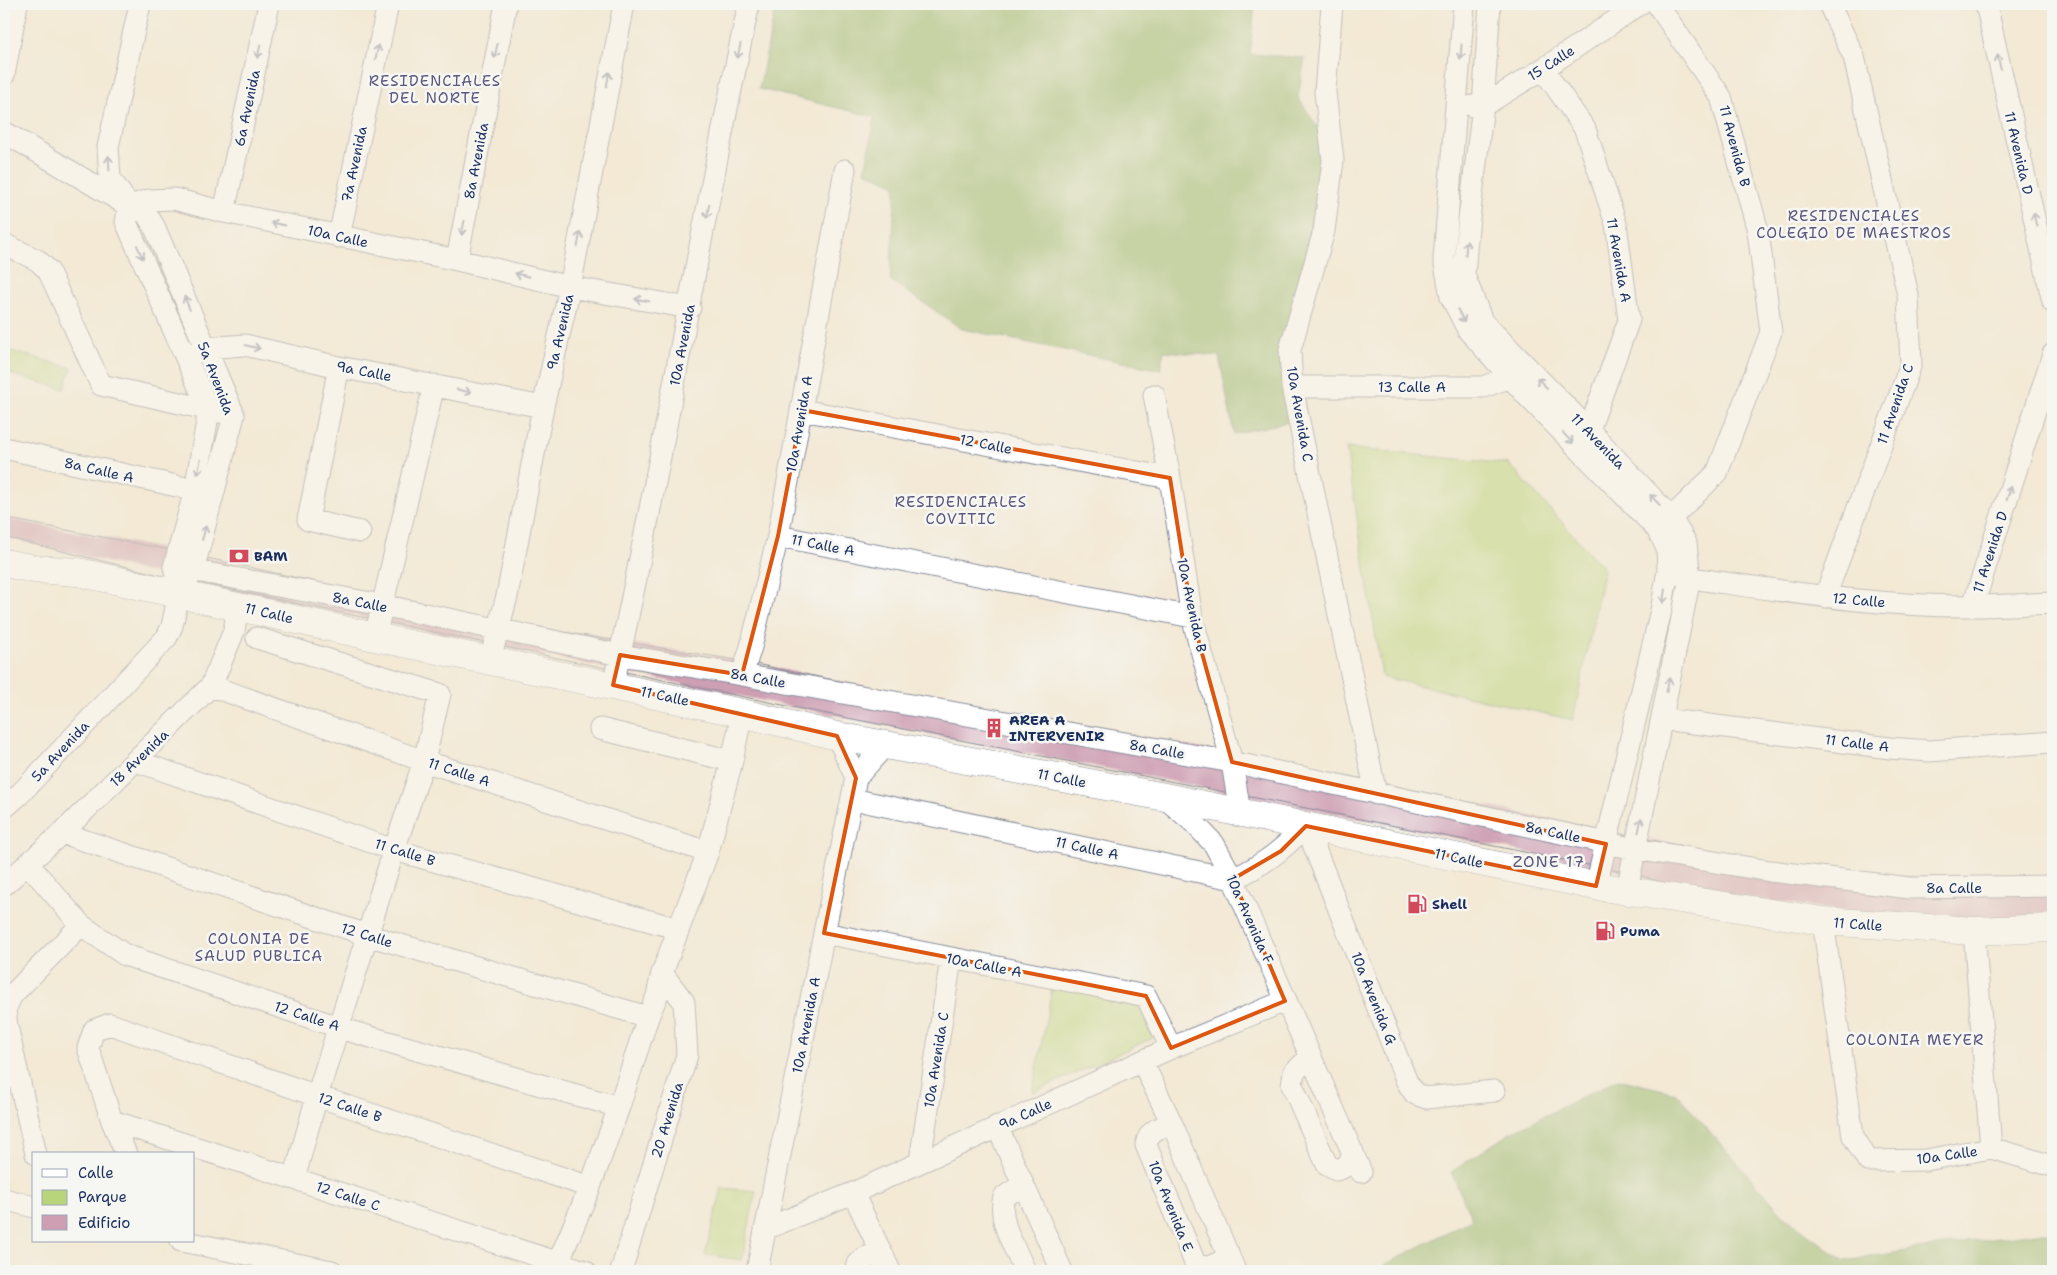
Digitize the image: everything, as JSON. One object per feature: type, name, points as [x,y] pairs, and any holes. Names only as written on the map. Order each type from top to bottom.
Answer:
[{"type":"street","points":[[4,75],[17,4]]},
{"type":"street","name":"5a Avenida","points":[[140,4],[108,147],[110,178],[128,206],[126,222],[195,352],[234,415],[184,569]]},
{"type":"street","name":"6a Avenida","points":[[224,212],[269,4]]},
{"type":"street","name":"7a Avenida","points":[[339,237],[388,4]]},
{"type":"street","name":"8a Avenida","points":[[457,260],[506,4]]},
{"type":"street","name":"9a Avenida","points":[[490,660],[507,596],[543,406],[570,286],[624,4]]},
{"type":"street","name":"10a Avenida","points":[[613,685],[690,308],[749,4]]},
{"type":"street","name":"10a Avenida C","points":[[1332,4],[1325,92],[1333,160],[1324,231],[1290,350],[1292,387],[1376,794]]},
{"type":"street","name":"11 Avenida","points":[[1464,4],[1444,260],[1451,297],[1468,330],[1589,430],[1671,518],[1686,543],[1690,578],[1627,890]]},
{"type":"street","name":"11 Avenida","points":[[1490,4],[1483,106],[1464,275],[1482,321],[1518,372],[1657,529],[1667,548],[1668,570],[1662,606],[1596,886]]},
{"type":"street","name":"15 Calle","points":[[1457,107],[1483,106],[1543,69],[1640,4]]},
{"type":"street","name":"11 Avenida B","points":[[1657,4],[1721,97],[1758,231],[1771,332],[1717,473],[1671,518]]},
{"type":"street","name":"11 Avenida C","points":[[1825,597],[1911,364],[1908,295],[1904,276],[1854,57],[1829,4]]},
{"type":"street","name":"11 Avenida D","points":[[1986,4],[2053,302]]},
{"type":"street","name":"11 Avenida A","points":[[1543,69],[1585,129],[1616,224],[1629,320],[1589,430]]},
{"type":"street","points":[[4,132],[128,206]]},
{"type":"street","name":"10a Avenida A","points":[[742,675],[751,647],[778,536],[845,170]]},
{"type":"street","name":"10a Calle","points":[[128,206],[149,200],[174,199],[224,212],[457,260],[570,286],[690,308]]},
{"type":"street","points":[[4,244],[37,260],[48,270],[101,385],[234,415]]},
{"type":"street","name":"9a Calle","points":[[195,352],[245,345],[338,367],[543,406]]},
{"type":"street","name":"5a Avenida","points":[[4,808],[19,796],[167,637],[172,626],[184,569],[209,410],[195,352]]},
{"type":"street","name":"11 Avenida D","points":[[1973,606],[2053,354]]},
{"type":"street","points":[[338,367],[308,520],[360,532]]},
{"type":"street","name":"13 Calle A","points":[[1292,387],[1483,387],[1518,372]]},
{"type":"street","points":[[375,637],[434,385]]},
{"type":"street","name":"10a Avenida B","points":[[1154,395],[1170,478],[1192,617],[1232,762],[1240,813]]},
{"type":"street","name":"12 Calle","points":[[802,410],[1170,478]]},
{"type":"street","name":"8a Calle A","points":[[4,448],[195,490]]},
{"type":"street","name":"11 Calle A","points":[[778,536],[1192,617]]},
{"type":"street","name":"11 Calle","points":[[4,547],[37,555],[78,572]]},
{"type":"street","name":"11 Calle","points":[[4,563],[35,569],[78,572],[375,637],[613,685],[837,736],[1165,797],[1596,886],[1823,921],[1974,931],[2053,928]]},
{"type":"street","name":"8a Calle","points":[[184,569],[382,605],[620,655],[1232,762],[1606,844],[1770,872],[1910,888],[2053,886]]},
{"type":"street","name":"12 Calle","points":[[1668,570],[1690,578],[1825,597],[1973,606],[2053,603]]},
{"type":"street","name":"18 Avenida","points":[[4,886],[62,833],[211,686],[234,631],[238,606]]},
{"type":"street","points":[[257,638],[440,694],[424,761],[367,935],[317,1096],[294,1179]]},
{"type":"street","name":"11 Calle A","points":[[211,686],[424,761],[708,852]]},
{"type":"street","points":[[558,1263],[590,1187],[619,1107],[648,1017],[657,996],[662,973],[708,852],[732,762],[742,713]]},
{"type":"street","name":"11 Calle A","points":[[1662,718],[1890,748],[1929,751],[2053,742]]},
{"type":"street","points":[[600,729],[732,762]]},
{"type":"street","points":[[837,736],[856,778],[885,745]]},
{"type":"street","name":"11 Calle B","points":[[136,761],[394,850],[679,929]]},
{"type":"street","name":"10a Avenida A","points":[[758,1271],[856,778]]},
{"type":"street","name":"10a Avenida F","points":[[1165,797],[1214,844],[1233,878],[1285,1001],[1362,1172]]},
{"type":"street","name":"11 Calle A","points":[[852,799],[1233,878]]},
{"type":"street","points":[[1233,878],[1255,869],[1281,851],[1306,826]]},
{"type":"street","name":"10a Avenida G","points":[[1306,826],[1407,1082],[1415,1094],[1426,1098],[1494,1091]]},
{"type":"street","name":"12 Calle","points":[[62,833],[367,935],[648,1017]]},
{"type":"street","name":"12 Calle A","points":[[28,864],[81,925],[125,955],[339,1027],[619,1107]]},
{"type":"street","name":"10a Calle","points":[[1823,921],[1853,1136],[1868,1162],[1926,1160],[1991,1148],[2053,1166]]},
{"type":"street","points":[[36,1152],[5,1010],[12,995],[81,925]]},
{"type":"street","points":[[1974,931],[1991,1148]]},
{"type":"street","name":"10a Calle A","points":[[824,933],[1146,996],[1171,1048]]},
{"type":"street","name":"10a Avenida C","points":[[920,1161],[951,959]]},
{"type":"street","name":"20 Avenida","points":[[621,1271],[687,1055],[684,1002],[662,973]]},
{"type":"street","name":"9a Calle","points":[[766,1229],[853,1193],[1171,1048],[1285,1001]]},
{"type":"street","name":"12 Calle B","points":[[112,1121],[88,1048],[94,1030],[110,1024],[317,1096],[590,1187]]},
{"type":"street","points":[[1311,1057],[1294,1072],[1292,1085],[1298,1100],[1328,1165],[1336,1170],[1344,1169],[1350,1163],[1353,1152]]},
{"type":"street","name":"10a Avenida E","points":[[1142,1061],[1172,1124],[1231,1260],[1222,1261],[1206,1268],[1194,1263],[1146,1145],[1148,1136],[1155,1129],[1172,1124]]},
{"type":"street","points":[[112,1121],[125,1152]]},
{"type":"street","name":"12 Calle C","points":[[112,1121],[585,1271]]},
{"type":"street","points":[[997,1126],[1062,1271]]},
{"type":"street","points":[[1024,1188],[1004,1197],[1001,1206],[1003,1220],[1025,1271]]},
{"type":"street","points":[[853,1193],[887,1264]]},
{"type":"street","points":[[4,1199],[32,1206]]},
{"type":"street","points":[[186,1242],[332,1271]]},
{"type":"street","points":[[857,1271],[858,1264],[866,1257],[887,1264]]},
{"type":"highlighted area","points":[[802,410],[1170,478],[1192,617],[1232,762],[1606,844],[1596,886],[1306,826],[1281,851],[1233,879],[1285,1001],[1171,1048],[1146,996],[824,933],[856,778],[837,736],[613,685],[620,655],[742,675],[778,536]]},
{"type":"green space","points":[[776,4],[1255,4],[1250,54],[1305,58],[1298,97],[1320,131],[1322,229],[1287,374],[1297,420],[1234,434],[1219,356],[1164,351],[1160,370],[962,329],[890,280],[896,185],[865,171],[875,117],[759,89]]},
{"type":"green space","points":[[4,349],[72,368],[64,389],[4,372]]},
{"type":"green space","points":[[1346,448],[1509,464],[1604,569],[1573,720],[1382,677]]},
{"type":"green space","points":[[1053,984],[1138,1002],[1153,1038],[1032,1093]]},
{"type":"green space","points":[[1618,1079],[1676,1093],[1785,1217],[1845,1261],[1936,1246],[2044,1232],[2053,1235],[2053,1271],[1373,1271],[1472,1219],[1451,1172],[1510,1133]]},
{"type":"green space","points":[[722,1188],[756,1191],[742,1260],[705,1255]]},
{"type":"building","name":"AREA A INTERVENIR","points":[[4,518],[175,551],[495,621],[736,660],[922,698],[1345,775],[1594,829],[1809,870],[2000,883],[2053,877],[2053,917],[1986,921],[1857,913],[1683,888],[1638,875],[802,709],[160,575],[4,537]]},
{"type":"place","name":"BAM","points":[[239,556]]},
{"type":"place","name":"AREA A INTERVENIR","points":[[994,728]]},
{"type":"place","name":"Shell","points":[[1417,904]]},
{"type":"place","name":"Puma","points":[[1605,931]]},
{"type":"district","name":"RESIDENCIALES DEL NORTE","points":[[435,90]]},
{"type":"district","name":"RESIDENCIALES COLEGIO DE MAESTROS","points":[[1854,224]]},
{"type":"district","name":"RESIDENCIALES COVITIC","points":[[961,510]]},
{"type":"district","name":"ZONE 17","points":[[1549,861]]},
{"type":"district","name":"COLONIA DE SALUD PUBLICA","points":[[259,948]]},
{"type":"district","name":"COLONIA MEYER","points":[[1915,1040]]}]
